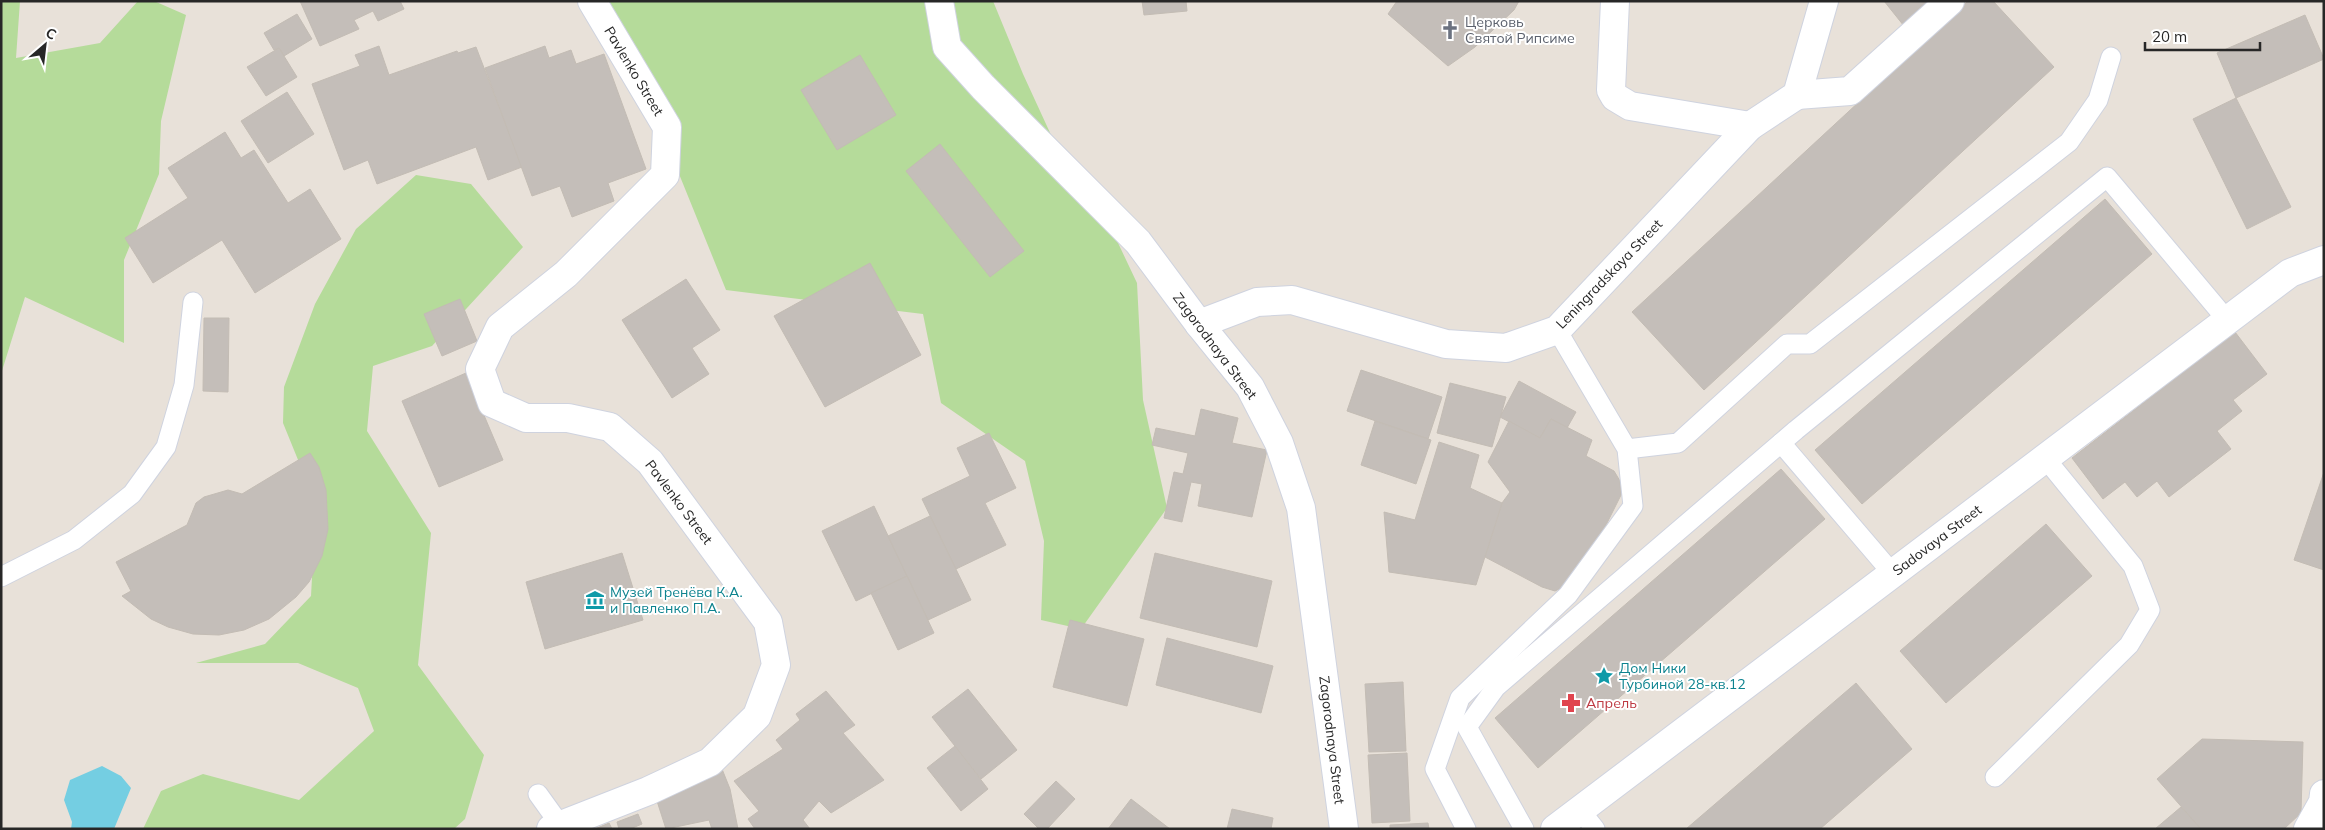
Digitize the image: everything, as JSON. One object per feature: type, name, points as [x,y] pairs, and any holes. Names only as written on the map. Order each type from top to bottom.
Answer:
[{"type":"street","name":"Pavlenko Street","points":[[556,827],[648,791],[710,762],[757,716],[776,665],[768,622],[650,462],[610,427],[568,418],[526,418],[492,403],[480,369],[500,327],[566,274],[665,175],[667,127],[592,1]]},
{"type":"street","name":"Zagorodnaya Street","points":[[939,1],[947,47],[983,87],[1138,242],[1199,324],[1250,387],[1279,443],[1302,508],[1344,829]]},
{"type":"street","points":[[1614,1],[1611,90],[1615,98],[1630,106],[1750,126]]},
{"type":"street","points":[[1824,1],[1798,95],[1850,91],[1950,1]]},
{"type":"street","name":"Leningradskaya Street","points":[[1199,324],[1257,302],[1292,300],[1446,344],[1506,348],[1557,330],[1750,126],[1798,95]]},
{"type":"street","name":"Sadovaya Street","points":[[1555,829],[1587,820],[1893,574],[2045,458],[2290,273],[2324,260]]},
{"type":"street","points":[[2308,829],[2323,802],[2324,794]]},
{"type":"lane","points":[[1627,450],[1678,443],[1787,344],[1810,344],[2069,142],[2098,100],[2111,57]]},
{"type":"lane","points":[[1524,829],[1466,727],[1496,688],[1781,443],[2107,177],[2227,320]]},
{"type":"lane","points":[[1,577],[74,540],[132,494],[166,448],[184,385],[193,302]]},
{"type":"lane","points":[[1466,829],[1435,769],[1460,698],[1568,595],[1634,506],[1627,450],[1557,330]]},
{"type":"lane","points":[[1781,443],[1893,574]]},
{"type":"lane","points":[[1995,777],[2129,645],[2150,610],[2133,566],[2045,458]]},
{"type":"lane","points":[[538,794],[556,827]]},
{"type":"green space","points":[[1,1],[20,1],[16,58],[100,43],[138,1],[154,1],[186,15],[161,121],[159,174],[124,260],[124,343],[25,297],[1,374]]},
{"type":"green space","points":[[609,1],[993,1],[1023,74],[1063,161],[1110,226],[1137,283],[1143,400],[1167,508],[1081,629],[1041,620],[1044,541],[1025,461],[941,403],[923,314],[726,290]]},
{"type":"green space","points":[[416,175],[471,184],[523,247],[432,346],[373,366],[367,431],[431,533],[418,665],[484,755],[465,819],[454,829],[143,829],[161,791],[203,774],[299,800],[374,731],[358,688],[298,663],[196,663],[265,644],[311,596],[316,504],[283,423],[284,387],[315,304],[356,229]]},
{"type":"water","points":[[102,766],[121,776],[131,788],[114,829],[71,829],[72,822],[64,800],[70,780]]},
{"type":"building","points":[[300,1],[400,1],[404,9],[378,21],[373,11],[354,20],[359,29],[320,46]]},
{"type":"building","points":[[1142,1],[1186,1],[1187,11],[1144,15]]},
{"type":"building","name":"Церковь Святой Рипсиме","points":[[1397,1],[1519,1],[1514,10],[1475,47],[1448,66],[1388,14]]},
{"type":"building","points":[[1884,1],[1932,1],[1904,26]]},
{"type":"building","points":[[1968,1],[1993,1],[2054,67],[1704,390],[1632,312]]},
{"type":"building","points":[[297,14],[312,39],[284,56],[279,48],[274,50],[264,33]]},
{"type":"building","points":[[2305,15],[2324,59],[2236,98],[2217,53]]},
{"type":"building","points":[[379,46],[389,75],[457,51],[458,53],[476,47],[522,167],[488,180],[476,147],[377,184],[368,160],[344,170],[312,84],[360,66],[355,55]]},
{"type":"building","points":[[545,46],[549,58],[571,50],[576,64],[604,54],[646,169],[608,183],[614,201],[572,217],[560,186],[532,196],[485,68]]},
{"type":"building","points":[[279,48],[297,77],[266,96],[247,67]]},
{"type":"building","points":[[860,55],[896,115],[837,150],[801,90]]},
{"type":"building","points":[[287,92],[314,134],[268,163],[241,121]]},
{"type":"building","points":[[2236,98],[2291,207],[2247,229],[2193,119]]},
{"type":"building","points":[[225,132],[241,158],[254,150],[288,203],[310,189],[341,239],[255,293],[222,240],[153,283],[125,238],[188,198],[168,168]]},
{"type":"building","points":[[940,144],[1024,251],[990,277],[906,171]]},
{"type":"building","points":[[2105,199],[2152,254],[1862,504],[1815,450]]},
{"type":"building","points":[[870,263],[921,355],[825,407],[774,316]]},
{"type":"building","points":[[686,279],[720,330],[692,348],[709,374],[672,398],[622,320]]},
{"type":"building","points":[[460,299],[477,341],[442,356],[424,314]]},
{"type":"building","points":[[204,318],[229,318],[228,392],[203,391]]},
{"type":"building","points":[[2235,332],[2267,374],[2233,400],[2242,411],[2217,431],[2231,449],[2169,497],[2157,481],[2137,497],[2125,482],[2103,499],[2072,458]]},
{"type":"building","points":[[1361,370],[1442,397],[1428,439],[1347,411]]},
{"type":"building","points":[[466,373],[503,460],[439,487],[402,401]]},
{"type":"building","points":[[1519,381],[1576,412],[1567,428],[1551,419],[1540,438],[1500,417]]},
{"type":"building","points":[[1450,383],[1506,397],[1492,447],[1437,433]]},
{"type":"building","points":[[1201,409],[1238,418],[1232,443],[1267,450],[1252,517],[1198,506],[1202,484],[1191,482],[1182,522],[1164,518],[1174,472],[1183,474],[1188,453],[1152,445],[1156,428],[1195,436]]},
{"type":"building","points":[[1551,419],[1592,440],[1586,456],[1614,471],[1620,481],[1621,495],[1579,579],[1555,591],[1542,587],[1485,557],[1502,503],[1510,492],[1488,462],[1509,421],[1540,438]]},
{"type":"building","points":[[1375,421],[1431,440],[1416,484],[1361,465]]},
{"type":"building","points":[[989,433],[1016,488],[985,503],[1006,545],[956,569],[922,499],[970,476],[957,448]]},
{"type":"building","points":[[1439,442],[1479,455],[1470,488],[1502,503],[1476,585],[1389,572],[1384,512],[1415,520]]},
{"type":"building","points":[[310,453],[319,467],[326,490],[328,529],[322,556],[309,582],[296,597],[269,619],[244,630],[219,635],[193,634],[168,627],[151,619],[122,596],[131,591],[116,562],[187,525],[196,503],[204,497],[228,490],[242,494]]},
{"type":"building","points":[[1781,469],[1825,519],[1538,768],[1495,718]]},
{"type":"building","points":[[2324,472],[2324,570],[2294,560]]},
{"type":"building","points":[[874,506],[907,576],[856,601],[822,531]]},
{"type":"building","points":[[930,516],[971,600],[928,620],[888,536]]},
{"type":"building","points":[[2046,524],[2092,576],[1946,703],[1900,651]]},
{"type":"building","points":[[622,553],[643,620],[545,649],[526,582]]},
{"type":"building","points":[[1155,553],[1272,581],[1257,647],[1140,618]]},
{"type":"building","points":[[907,576],[934,633],[898,650],[871,593]]},
{"type":"building","points":[[1070,620],[1144,639],[1127,706],[1053,687]]},
{"type":"building","points":[[1167,638],[1273,666],[1261,713],[1156,685]]},
{"type":"building","points":[[1403,682],[1406,751],[1369,752],[1365,684]]},
{"type":"building","points":[[1856,683],[1912,749],[1820,829],[1686,829]]},
{"type":"building","points":[[968,689],[1017,750],[981,779],[932,717]]},
{"type":"building","points":[[826,691],[855,725],[843,733],[884,780],[831,813],[819,801],[803,820],[810,829],[755,829],[748,819],[759,811],[734,781],[783,749],[776,740],[800,720],[796,714]]},
{"type":"building","points":[[2202,739],[2303,742],[2301,813],[2284,829],[2201,829],[2157,779]]},
{"type":"building","points":[[955,746],[988,789],[961,811],[927,768]]},
{"type":"building","points":[[1407,753],[1410,821],[1372,823],[1368,755]]},
{"type":"building","points":[[722,769],[730,789],[738,829],[712,829],[709,820],[666,829],[657,801]]},
{"type":"building","points":[[1056,781],[1075,799],[1047,829],[1039,829],[1024,814]]},
{"type":"building","points":[[1131,799],[1170,829],[1108,829]]},
{"type":"building","points":[[2181,807],[2201,829],[2155,829]]},
{"type":"building","points":[[1232,809],[1273,818],[1271,829],[1227,829]]},
{"type":"building","points":[[638,814],[642,824],[630,829],[619,829],[617,822]]},
{"type":"building","points":[[609,823],[612,829],[595,829]]},
{"type":"building","points":[[1428,823],[1429,829],[1390,829],[1390,825]]},
{"type":"place","name":"Церковь Святой Рипсиме","points":[[1450,30]]},
{"type":"place","name":"Музей Тренёва К.А. и Павленко П.А.","points":[[595,600]]},
{"type":"place","name":"Дом Ники Турбиной 28-кв.12","points":[[1604,676]]},
{"type":"place","name":"Апрель","points":[[1571,703]]}]
